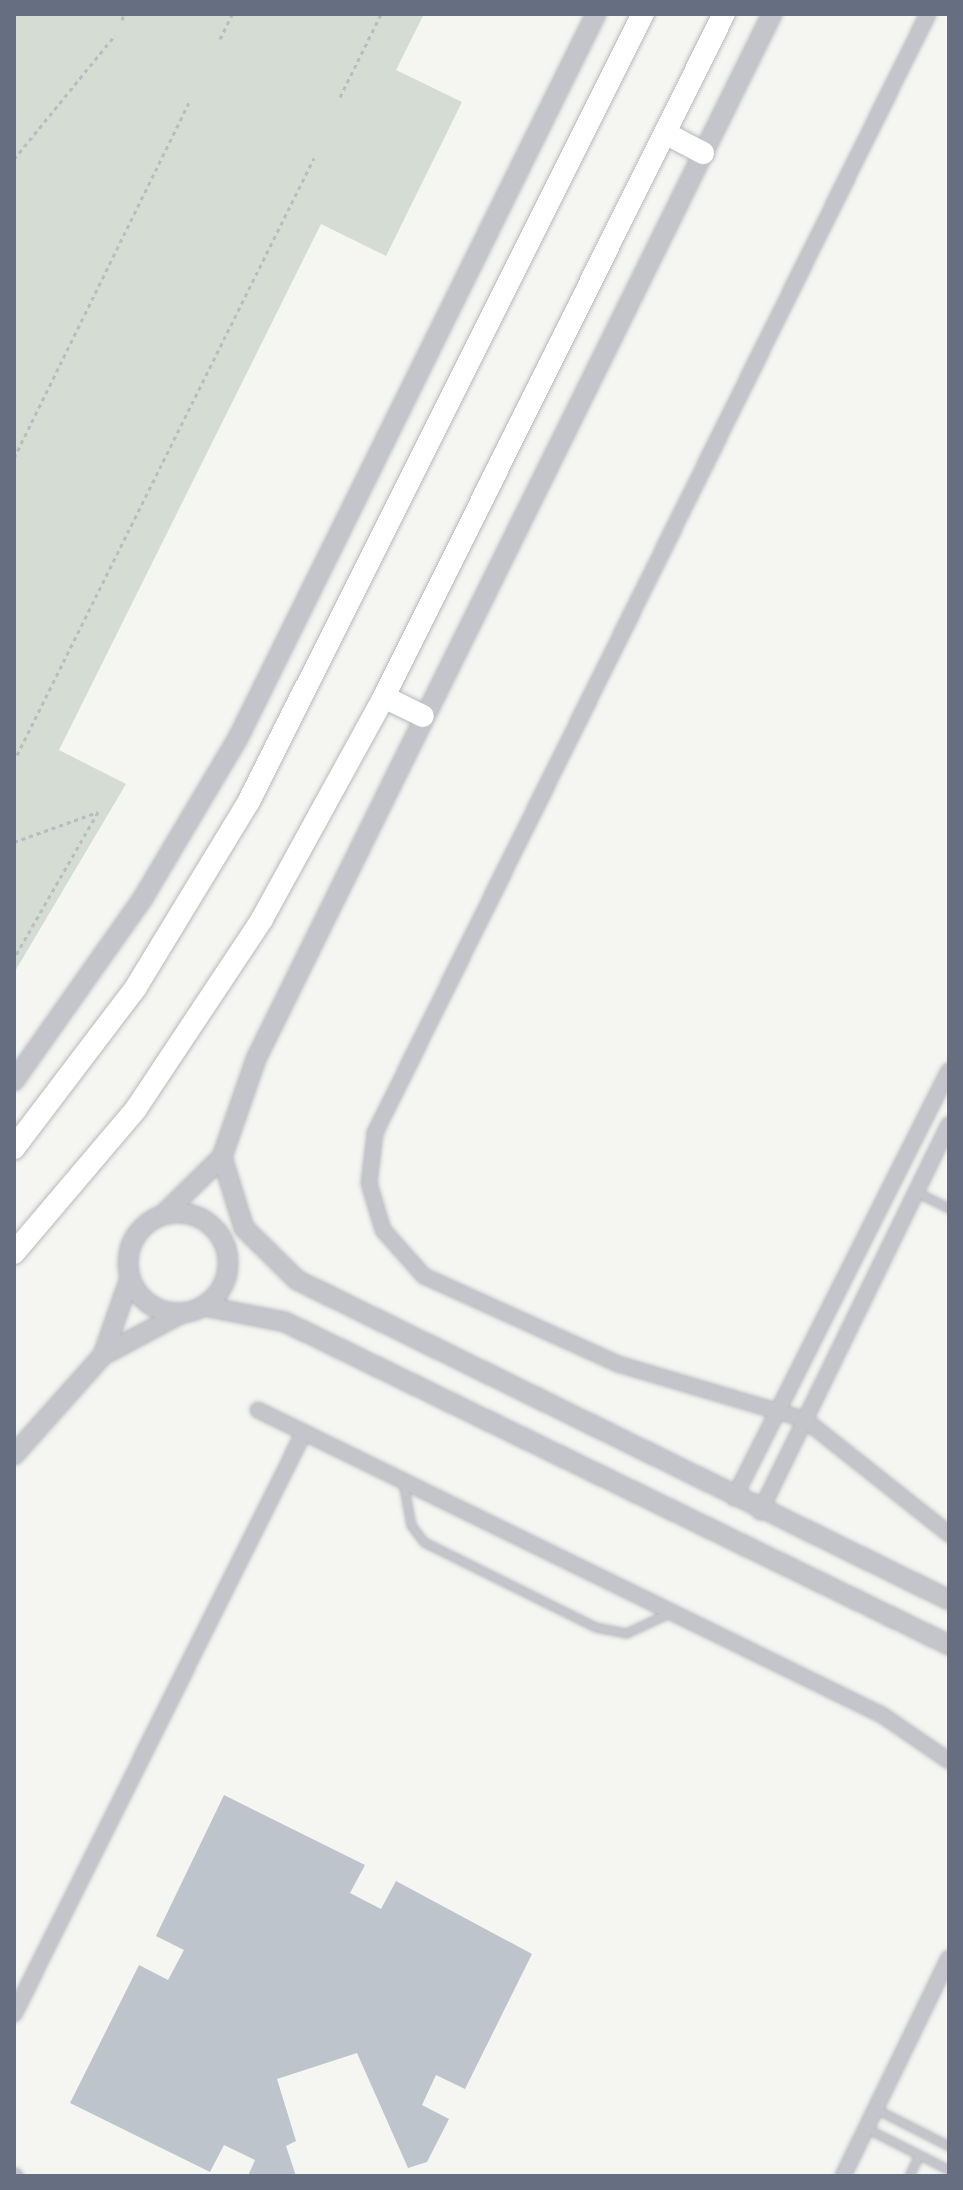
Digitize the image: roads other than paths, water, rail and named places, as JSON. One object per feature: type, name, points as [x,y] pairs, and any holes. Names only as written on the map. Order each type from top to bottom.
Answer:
[{"type":"main road","points":[[14,1148],[136,987],[249,801],[643,14]]},
{"type":"main road","points":[[14,1253],[136,1109],[217,992],[384,697],[724,14]]},
{"type":"main road","points":[[665,133],[703,153]]},
{"type":"main road","points":[[384,697],[423,716]]},
{"type":"street","points":[[14,1081],[113,944],[224,765],[596,14]]},
{"type":"street","points":[[103,1355],[130,1278],[131,1245],[222,1157],[256,1059],[772,14]]},
{"type":"street","points":[[928,14],[375,1133],[370,1158],[383,1230],[424,1276],[618,1364],[780,1407],[804,1419],[949,1534]]},
{"type":"street","points":[[734,1498],[949,1071]]},
{"type":"street","points":[[760,1512],[949,1125]]},
{"type":"street","points":[[222,1157],[244,1228],[276,1266],[305,1285],[760,1512],[949,1600]]},
{"type":"street","points":[[163,1215],[196,1216],[223,1241],[225,1281],[203,1306]]},
{"type":"street","points":[[223,1241],[244,1228]]},
{"type":"street","points":[[130,1278],[150,1305],[182,1313]]},
{"type":"street","points":[[14,1455],[21,1435],[103,1355],[182,1313],[203,1306],[285,1322],[949,1645]]},
{"type":"street","points":[[258,1410],[882,1715],[949,1761]]},
{"type":"street","points":[[14,2014],[304,1432]]},
{"type":"street","points":[[843,2176],[949,1958]]},
{"type":"lane","points":[[916,1192],[949,1208]]},
{"type":"lane","points":[[403,1480],[411,1525],[424,1542],[602,1631],[626,1633],[671,1612]]},
{"type":"lane","points":[[876,2109],[949,2146]]},
{"type":"lane","points":[[866,2128],[949,2170]]},
{"type":"lane","points":[[909,2176],[919,2155]]}]
